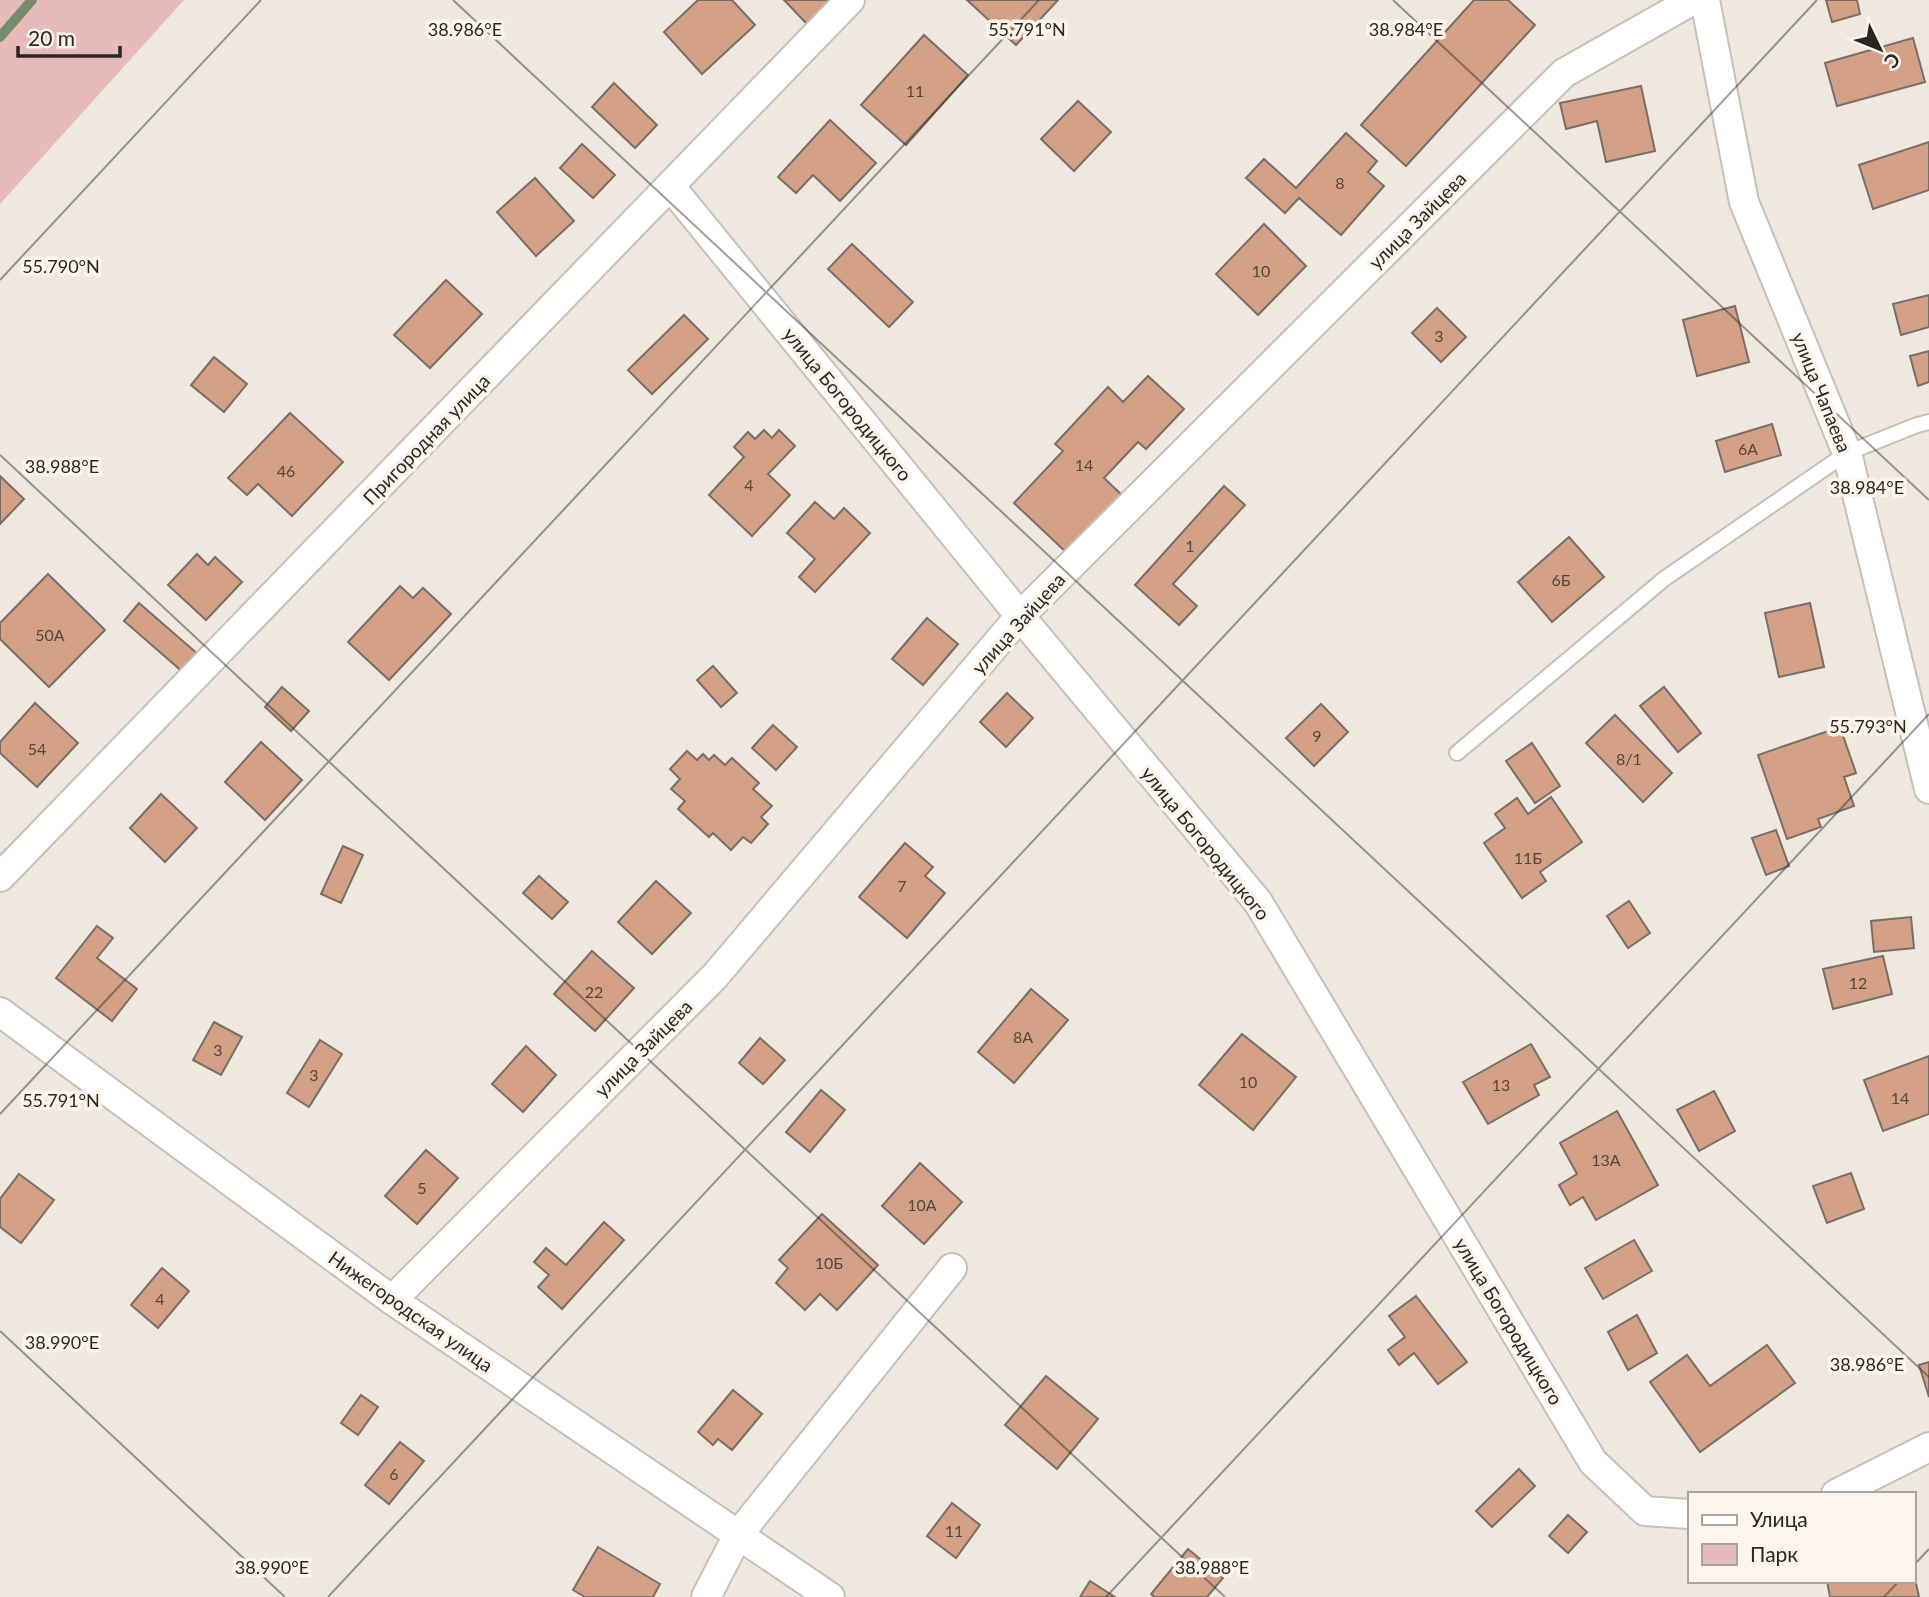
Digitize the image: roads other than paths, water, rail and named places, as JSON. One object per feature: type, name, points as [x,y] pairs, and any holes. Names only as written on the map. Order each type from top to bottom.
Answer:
[{"type":"street","name":"Пригородная улица","points":[[0,877],[850,0]]},
{"type":"street","name":"улица Зайцева","points":[[392,1300],[715,976],[1020,616],[1564,73],[1693,0]]},
{"type":"street","name":"улица Чапаева","points":[[1704,0],[1744,202],[1847,453],[1929,789]]},
{"type":"street","name":"улица Богородицкого","points":[[671,187],[1020,616],[1258,902],[1593,1462],[1645,1511],[1688,1514]]},
{"type":"street","name":"Нижегородская улица","points":[[0,1012],[392,1300],[830,1597]]},
{"type":"street","points":[[706,1597],[738,1535],[952,1268]]},
{"type":"street","points":[[1840,1492],[1929,1447]]},
{"type":"lane","points":[[1457,753],[1664,579],[1847,453],[1929,422]]},
{"type":"waterway","points":[[0,37],[32,0]]}]
